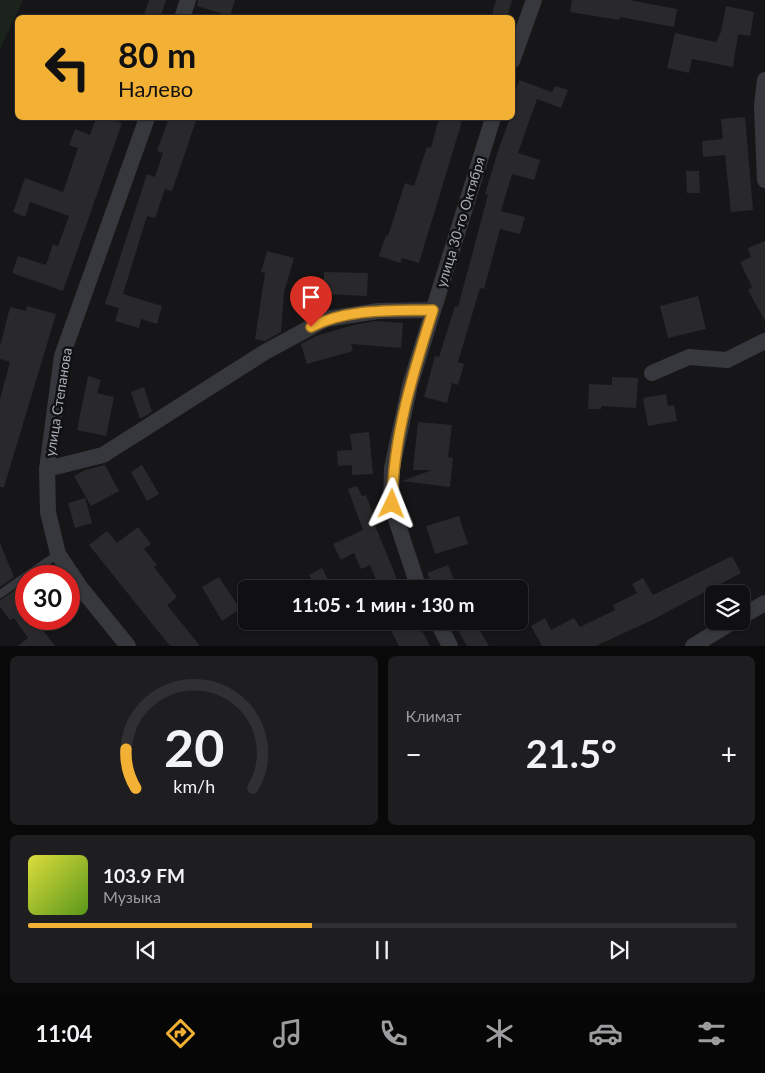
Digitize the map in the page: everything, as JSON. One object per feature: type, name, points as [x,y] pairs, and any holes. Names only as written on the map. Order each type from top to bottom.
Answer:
[{"type":"street","points":[[183,15],[188,0]]},
{"type":"street","points":[[515,54],[534,0]]},
{"type":"street","points":[[765,80],[762,106],[765,180]]},
{"type":"street","name":"улица Степанова","points":[[128,646],[80,587],[58,554],[48,512],[47,469],[62,356],[146,120]]},
{"type":"street","name":"улица 30-го Октября","points":[[416,580],[392,504],[392,468],[410,385],[492,120]]},
{"type":"street","points":[[47,469],[103,455],[265,352],[326,319],[378,311],[433,310]]},
{"type":"street","points":[[652,373],[689,357],[727,360],[765,341]]},
{"type":"street","points":[[750,612],[765,603]]},
{"type":"street","points":[[442,630],[450,646]]},
{"type":"street","points":[[693,646],[719,630]]},
{"type":"lane","points":[[0,594],[58,554]]},
{"type":"shaded area","points":[[0,0],[23,0],[15,15],[0,49]]},
{"type":"building","points":[[149,0],[166,0],[161,15],[144,15]]},
{"type":"building","points":[[198,0],[235,0],[230,15],[197,6]]},
{"type":"building","points":[[496,0],[512,0],[508,15],[492,15]]},
{"type":"building","points":[[572,0],[629,0],[677,9],[674,27],[620,17],[619,20],[570,12]]},
{"type":"building","points":[[726,6],[754,12],[750,36],[738,34],[733,67],[692,59],[689,73],[667,68],[675,33],[716,42],[721,32]]},
{"type":"building","points":[[519,80],[552,92],[555,86],[568,90],[561,108],[537,99],[518,153],[540,160],[534,180],[512,174],[501,211],[525,217],[520,234],[500,229],[484,289],[480,288],[458,362],[464,364],[458,385],[452,383],[447,403],[424,397],[435,356],[439,357],[455,306],[458,307],[488,195],[485,194],[499,148],[509,120],[515,120],[515,92]]},
{"type":"building","points":[[745,117],[753,210],[731,212],[725,155],[703,157],[702,141],[723,139],[721,119]]},
{"type":"building","points":[[95,120],[113,120],[122,123],[63,291],[12,273],[18,256],[46,265],[53,244],[58,246],[69,216],[30,202],[25,217],[13,212],[25,178],[63,192],[78,148],[69,145],[75,129],[90,135]]},
{"type":"building","points":[[168,120],[196,120],[172,191],[165,189],[155,218],[147,216],[123,294],[162,306],[157,324],[141,319],[139,328],[115,321],[119,308],[105,304],[147,174],[155,177],[163,153],[157,151]]},
{"type":"building","points":[[438,120],[462,120],[419,263],[402,258],[400,263],[379,256],[386,235],[388,236],[405,183],[414,186],[427,147],[431,148]]},
{"type":"building","points":[[686,171],[699,171],[700,193],[687,193]]},
{"type":"building","points":[[765,241],[765,321],[748,290],[752,287],[740,262],[751,257],[748,248]]},
{"type":"building","points":[[267,251],[294,258],[284,293],[281,332],[265,341],[255,339],[265,273],[261,272]]},
{"type":"building","points":[[324,272],[368,273],[367,296],[324,294]]},
{"type":"building","points":[[698,296],[706,329],[668,338],[660,306]]},
{"type":"building","points":[[27,306],[56,314],[4,487],[0,487],[0,399],[10,362],[0,359],[0,346],[10,307],[26,311]]},
{"type":"building","points":[[376,321],[403,323],[401,348],[351,344],[353,351],[307,364],[301,344],[316,336],[353,325]]},
{"type":"building","points":[[88,376],[101,380],[97,393],[114,397],[106,436],[77,430]]},
{"type":"building","points":[[612,377],[638,378],[636,408],[601,406],[601,409],[588,409],[589,384],[612,385]]},
{"type":"building","points":[[144,387],[152,412],[140,419],[131,392]]},
{"type":"building","points":[[666,394],[668,406],[674,405],[677,421],[648,426],[643,398]]},
{"type":"building","points":[[418,422],[452,425],[448,457],[453,458],[450,487],[402,481],[432,470],[413,470]]},
{"type":"building","points":[[369,432],[373,474],[352,475],[352,465],[338,466],[337,451],[352,450],[350,434]]},
{"type":"building","points":[[105,465],[119,491],[91,506],[74,476],[85,470]]},
{"type":"building","points":[[142,465],[159,494],[147,501],[131,472]]},
{"type":"building","points":[[357,486],[362,496],[366,495],[374,517],[372,518],[397,580],[376,580],[370,565],[361,569],[354,553],[341,560],[333,544],[363,530],[348,489]]},
{"type":"building","points":[[85,498],[92,523],[75,528],[68,503]]},
{"type":"building","points":[[459,516],[468,544],[435,554],[426,526]]},
{"type":"building","points":[[138,527],[151,544],[144,549],[157,565],[154,567],[177,597],[167,605],[200,646],[170,646],[89,545],[107,531],[117,543]]},
{"type":"building","points":[[0,543],[14,577],[0,587]]},
{"type":"building","points":[[732,556],[741,573],[718,585],[705,585],[705,592],[652,620],[596,646],[542,646],[531,626],[545,618],[551,630],[574,618],[580,627],[615,610],[613,605],[637,593],[632,584],[643,578],[653,595]]},
{"type":"building","points":[[448,565],[454,579],[430,580],[427,573]]},
{"type":"building","points":[[322,568],[328,580],[312,580],[309,575]]},
{"type":"building","points":[[219,577],[238,606],[238,610],[222,621],[202,587]]},
{"type":"building","points":[[15,590],[15,619],[14,618],[10,620],[0,607],[0,600]]},
{"type":"building","points":[[22,630],[43,630],[55,646],[18,646],[28,638]]},
{"type":"building","points":[[391,630],[422,630],[430,646],[399,646]]},
{"type":"building","points":[[458,630],[479,630],[489,646],[467,646]]},
{"type":"route","points":[[311,327],[326,319],[378,311],[433,310],[410,385],[392,468],[392,504]]}]
